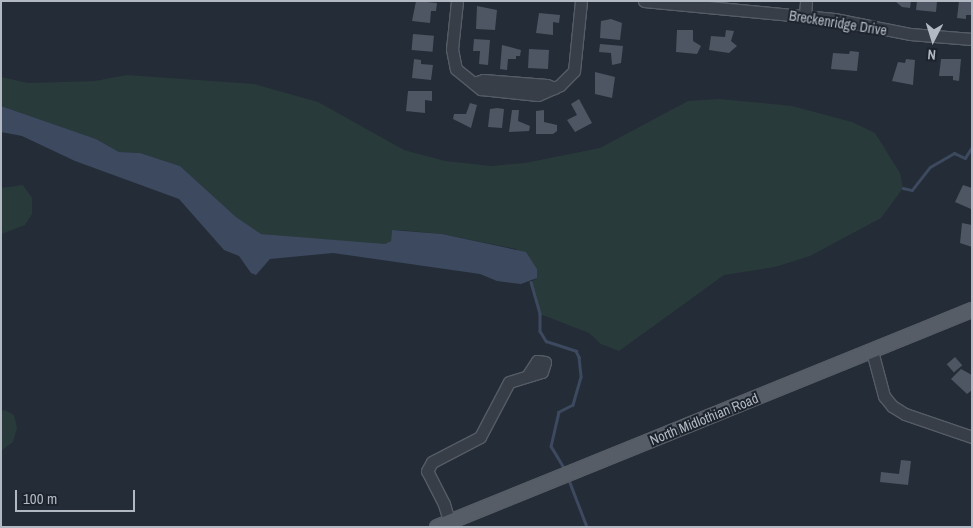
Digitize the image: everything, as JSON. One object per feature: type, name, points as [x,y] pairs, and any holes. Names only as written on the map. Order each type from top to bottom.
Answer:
[{"type":"main road","name":"North Midlothian Road","points":[[443,526],[972,310]]},
{"type":"street","points":[[457,1],[452,59],[456,69],[486,91],[517,95],[538,95],[570,78],[574,70],[581,1]]},
{"type":"street","name":"Breckenridge Drive","points":[[644,1],[722,5],[805,16],[904,33],[972,39]]},
{"type":"street","points":[[805,16],[806,1]]},
{"type":"street","points":[[872,351],[884,396],[892,406],[905,414],[972,437]]},
{"type":"street","points":[[443,526],[444,504],[426,471],[432,462],[480,438],[509,382],[528,375]]},
{"type":"shaded area","points":[[127,75],[254,84],[318,102],[404,150],[445,161],[491,166],[525,163],[600,148],[688,101],[719,99],[792,106],[852,122],[875,133],[900,173],[903,188],[881,218],[810,256],[775,267],[724,275],[619,351],[601,344],[589,333],[540,314],[531,282],[537,278],[516,249],[442,234],[400,230],[392,231],[391,241],[385,245],[261,234],[236,217],[180,166],[140,153],[119,152],[96,139],[1,106],[1,77],[28,83],[95,81]]},
{"type":"shaded area","points":[[23,185],[32,198],[32,214],[25,225],[1,234],[1,188]]},
{"type":"shaded area","points":[[5,410],[14,415],[17,428],[13,442],[1,451],[1,411]]},
{"type":"water","points":[[1,106],[96,139],[119,152],[140,153],[180,166],[236,217],[261,234],[385,244],[391,241],[392,230],[442,234],[526,252],[537,269],[537,278],[521,284],[497,281],[480,274],[333,253],[270,259],[256,275],[251,273],[239,256],[224,250],[179,199],[75,161],[22,136],[1,132]]},
{"type":"building","points":[[416,1],[437,3],[436,11],[431,11],[430,23],[412,21]]},
{"type":"building","points":[[895,1],[911,1],[910,8],[902,7]]},
{"type":"building","points":[[917,1],[937,1],[936,12],[916,10]]},
{"type":"building","points":[[959,1],[972,1],[972,15],[966,15],[966,19],[957,18]]},
{"type":"building","points":[[477,6],[497,10],[495,30],[476,29]]},
{"type":"building","points":[[539,13],[560,15],[559,23],[553,22],[553,35],[536,33]]},
{"type":"building","points":[[611,19],[622,23],[620,40],[600,38],[601,21]]},
{"type":"building","points":[[677,30],[693,30],[693,41],[701,46],[697,54],[676,52]]},
{"type":"building","points":[[726,30],[734,31],[731,41],[737,46],[729,53],[709,50],[711,36],[725,37]]},
{"type":"building","points":[[413,34],[434,36],[433,52],[412,50]]},
{"type":"building","points":[[474,39],[490,40],[488,65],[479,64],[480,51],[473,51]]},
{"type":"building","points":[[600,44],[623,46],[621,63],[612,65],[611,53],[599,52]]},
{"type":"building","points":[[502,45],[521,50],[520,56],[516,56],[516,59],[508,59],[507,70],[500,69]]},
{"type":"building","points":[[529,49],[549,50],[548,69],[528,68]]},
{"type":"building","points":[[850,51],[859,52],[857,71],[831,69],[833,53],[849,54]]},
{"type":"building","points":[[414,59],[421,60],[421,64],[433,65],[431,80],[412,78]]},
{"type":"building","points":[[906,59],[915,60],[913,85],[892,81],[898,62],[905,63]]},
{"type":"building","points":[[941,59],[961,59],[959,81],[953,80],[953,76],[939,76]]},
{"type":"building","points":[[595,72],[615,77],[612,98],[595,94]]},
{"type":"building","points":[[408,91],[432,91],[432,101],[425,100],[425,113],[406,111]]},
{"type":"building","points":[[579,99],[592,123],[575,132],[567,120],[577,115],[571,104]]},
{"type":"building","points":[[470,103],[477,105],[471,128],[453,119],[454,114],[466,114]]},
{"type":"building","points":[[490,109],[504,109],[502,128],[488,127]]},
{"type":"building","points":[[512,110],[519,110],[518,121],[530,126],[529,131],[509,132]]},
{"type":"building","points":[[544,110],[544,122],[557,125],[557,131],[553,134],[536,134],[536,111]]},
{"type":"building","points":[[963,185],[972,188],[971,209],[955,202]]},
{"type":"building","points":[[962,223],[972,225],[972,247],[960,243]]},
{"type":"building","points":[[955,357],[962,365],[954,373],[947,364]]},
{"type":"building","points":[[961,369],[972,375],[972,390],[967,394],[951,379]]},
{"type":"building","points":[[901,460],[911,461],[908,485],[880,482],[881,472],[899,474]]},
{"type":"waterway","points":[[903,188],[912,190],[930,167],[954,153],[965,158],[972,147]]},
{"type":"waterway","points":[[531,282],[540,314],[540,331],[546,341],[576,351],[579,357],[581,377],[573,405],[559,412],[551,446],[565,469]]},
{"type":"waterway","points":[[569,480],[587,527]]}]
